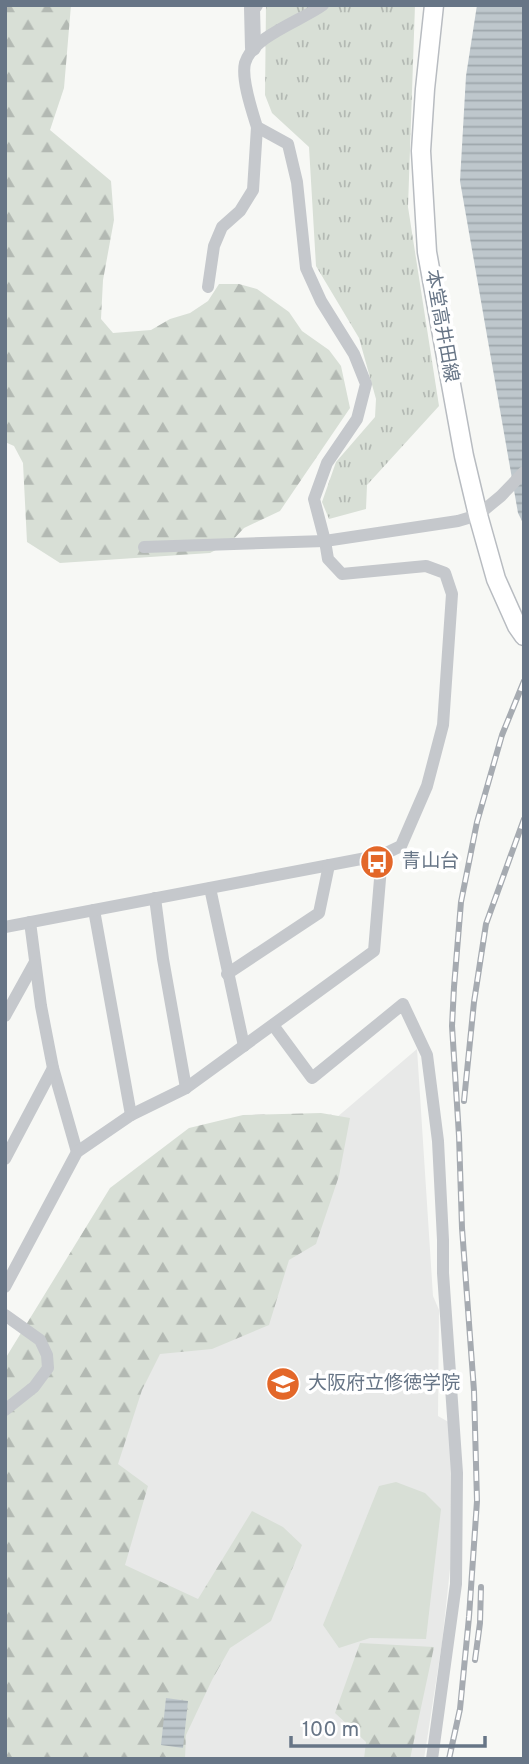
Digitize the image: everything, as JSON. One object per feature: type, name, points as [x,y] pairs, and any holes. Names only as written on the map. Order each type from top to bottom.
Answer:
[{"type":"main road","name":"本堂高井田線","points":[[434,5],[421,151],[427,252],[464,456],[478,514],[496,579],[524,636]]},
{"type":"street","points":[[208,286],[214,246],[222,227],[240,211],[253,190],[257,127],[247,94],[245,64],[253,48],[254,5]]},
{"type":"street","points":[[253,48],[323,5]]},
{"type":"street","points":[[5,927],[382,855],[401,846],[427,786],[443,725],[452,594],[445,573],[426,566],[342,574],[328,559],[314,499],[327,463],[357,419],[366,384],[354,354],[321,301],[306,268],[297,182],[288,144],[257,127]]},
{"type":"street","points":[[144,547],[325,541],[458,521],[478,514],[501,496],[524,472]]},
{"type":"street","points":[[5,1287],[77,1152],[131,1115],[187,1088],[374,951],[382,855]]},
{"type":"street","points":[[228,974],[319,913],[329,865]]},
{"type":"street","points":[[210,888],[244,1046]]},
{"type":"street","points":[[155,898],[163,959],[187,1088]]},
{"type":"street","points":[[94,910],[131,1115]]},
{"type":"street","points":[[30,922],[41,1006],[54,1068],[77,1152]]},
{"type":"street","points":[[5,1016],[35,962]]},
{"type":"street","points":[[273,1025],[312,1078],[403,1004],[427,1055],[438,1141],[457,1525],[456,1584],[432,1759]]},
{"type":"street","points":[[5,1159],[54,1068]]},
{"type":"street","points":[[5,1315],[40,1340],[47,1355],[48,1368],[34,1387],[5,1410]]},
{"type":"shaded area","points":[[477,5],[524,5],[524,525],[518,513],[460,181],[466,76]]},
{"type":"shaded area","name":"大阪府立修徳学院","points":[[417,1049],[433,1296],[439,1310],[438,1416],[452,1424],[450,1569],[442,1643],[424,1759],[67,1759],[5,1596],[146,1351],[316,1135]]},
{"type":"shaded area","points":[[166,1698],[188,1701],[183,1748],[161,1745]]},
{"type":"green space","points":[[5,5],[71,5],[64,88],[50,130],[111,181],[114,220],[103,280],[101,319],[113,333],[151,330],[170,319],[190,313],[208,301],[219,284],[239,284],[257,289],[289,312],[302,331],[329,350],[341,366],[350,408],[280,511],[244,528],[231,542],[210,553],[60,563],[27,542],[23,463],[14,446],[5,442]]},
{"type":"green space","points":[[266,5],[415,5],[408,207],[439,406],[367,485],[366,509],[329,519],[322,502],[336,462],[375,417],[376,399],[359,338],[316,266],[309,147],[272,113],[265,95]]},
{"type":"green space","points":[[321,1113],[350,1118],[339,1176],[316,1244],[289,1260],[269,1325],[212,1349],[160,1354],[142,1390],[118,1464],[148,1486],[125,1565],[198,1599],[252,1511],[283,1527],[302,1545],[271,1621],[230,1648],[186,1735],[185,1759],[5,1759],[5,1359],[110,1188],[189,1128],[243,1115]]},
{"type":"green space","points":[[396,1482],[425,1493],[441,1509],[426,1639],[370,1638],[339,1648],[323,1625],[379,1486]]},
{"type":"green space","points":[[360,1643],[434,1647],[410,1759],[364,1759],[366,1742],[335,1713]]},
{"type":"railway","points":[[449,1759],[460,1709],[477,1501],[474,1391],[462,1228],[452,1026],[454,987],[461,902],[477,822],[502,735],[524,681]]},
{"type":"railway","points":[[464,1101],[474,1002],[486,924],[524,819]]},
{"type":"railway","points":[[475,1660],[481,1587]]},
{"type":"place","name":"青山台","points":[[377,862]]},
{"type":"place","name":"大阪府立修徳学院","points":[[283,1384]]}]
